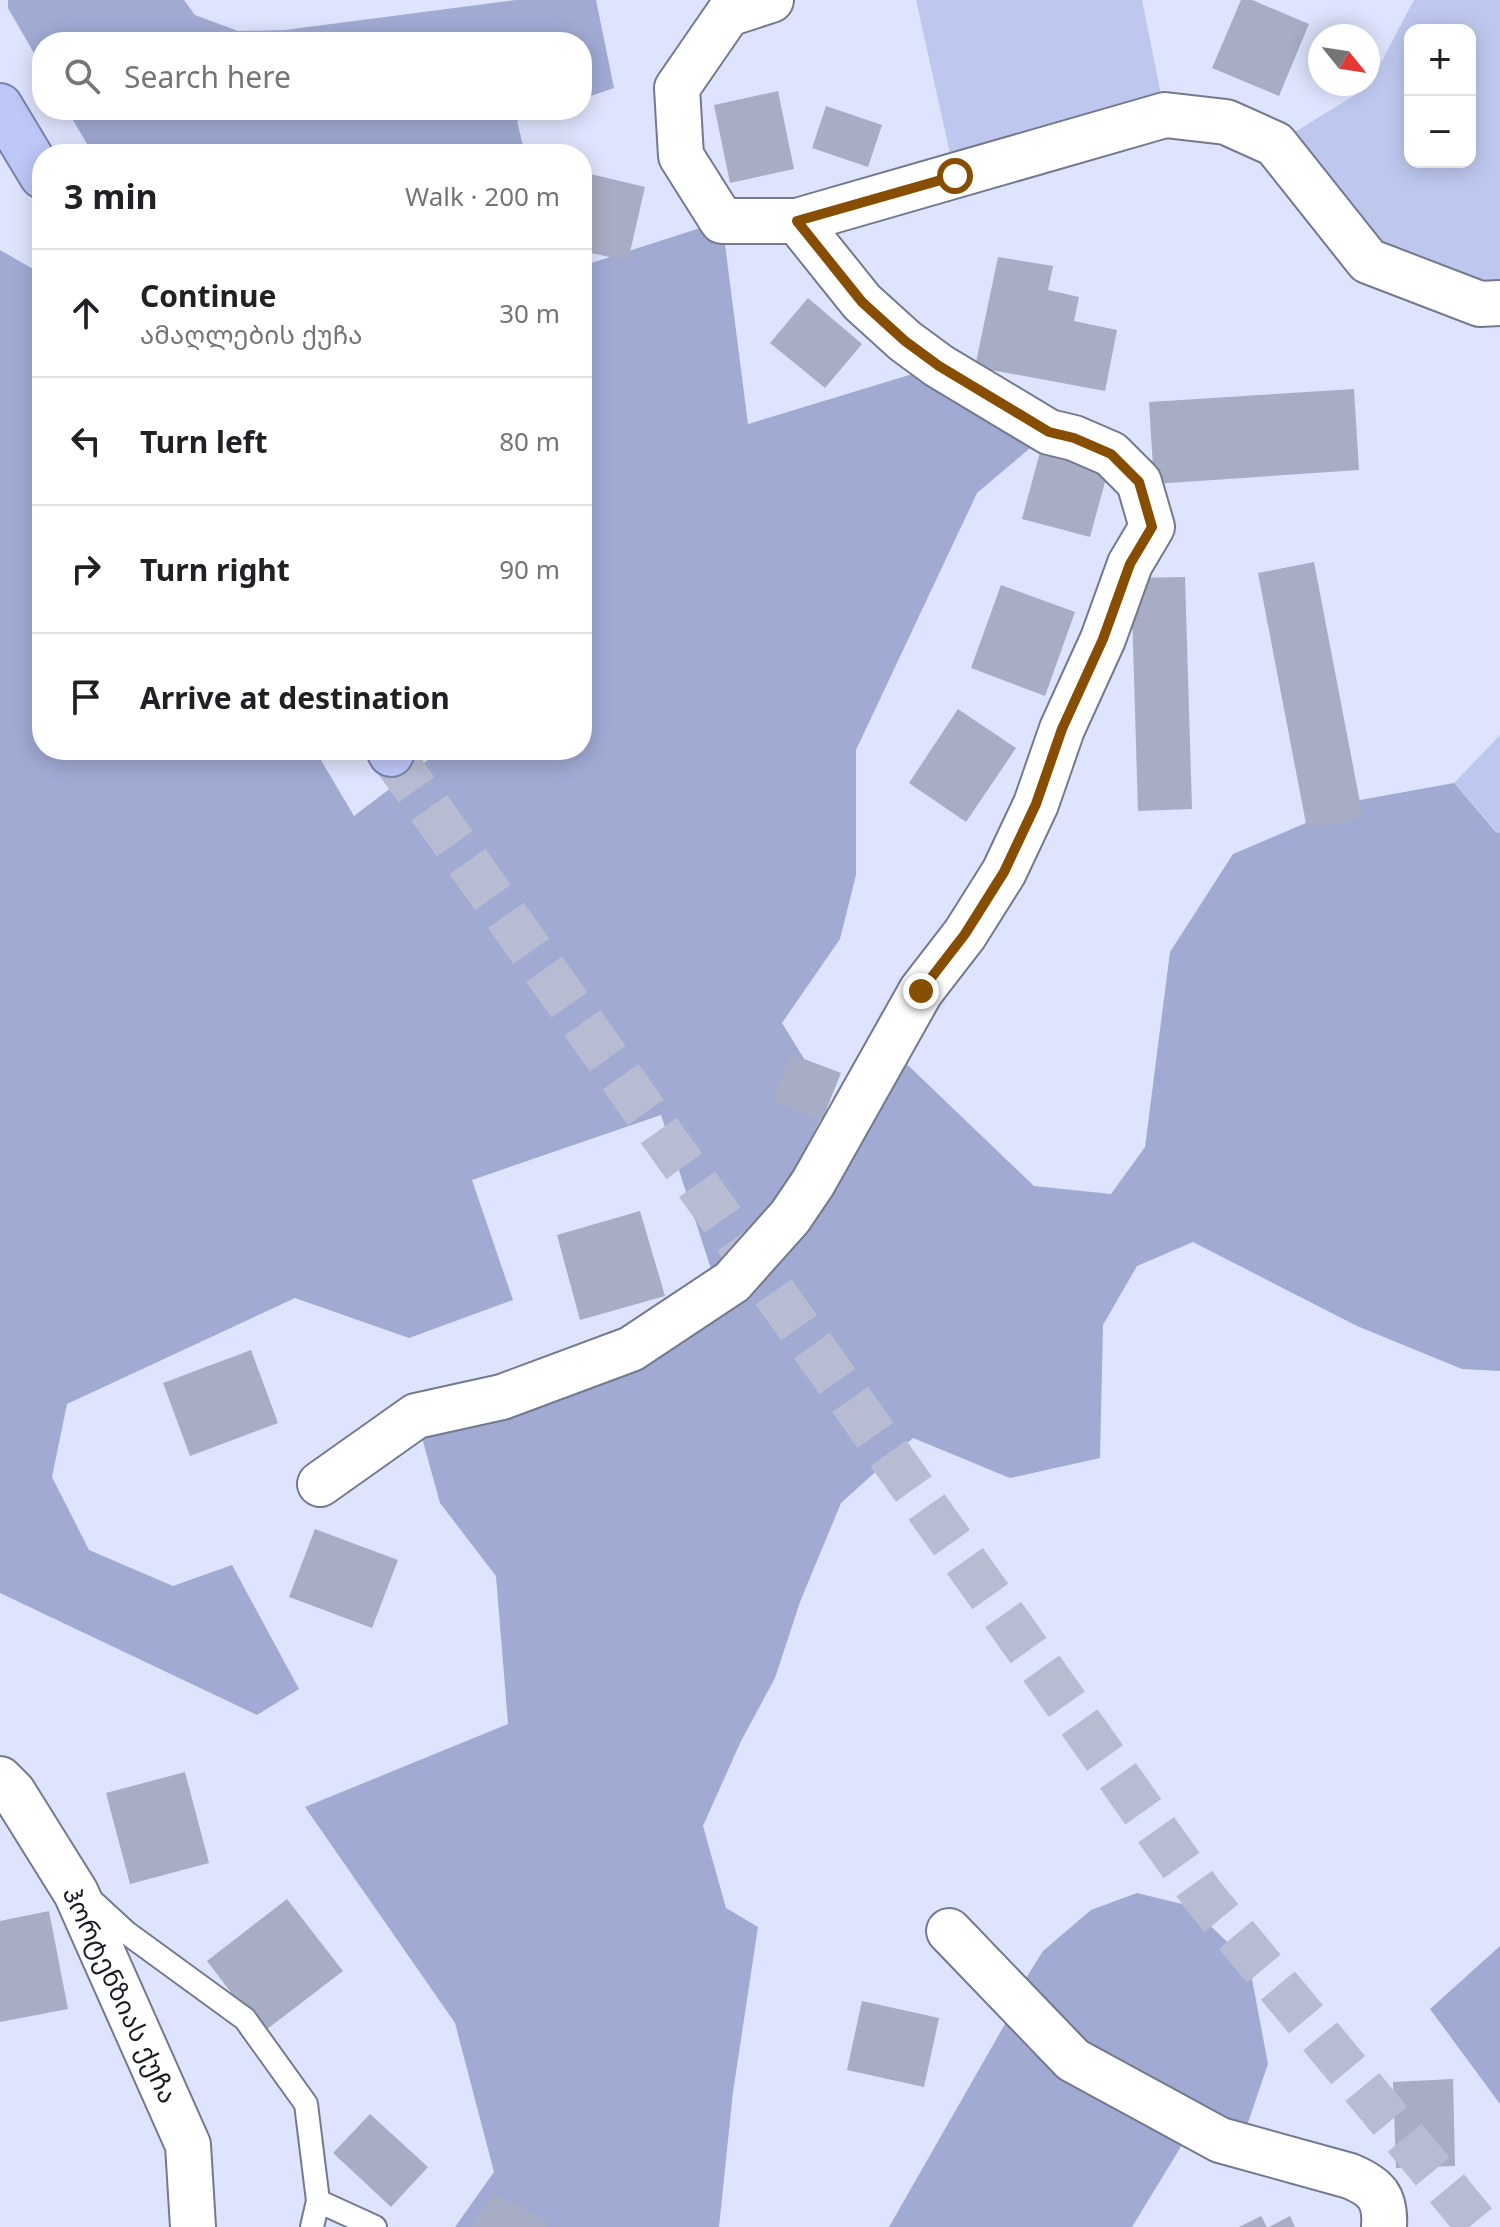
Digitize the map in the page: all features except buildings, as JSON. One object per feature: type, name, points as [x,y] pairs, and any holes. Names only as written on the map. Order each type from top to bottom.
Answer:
[{"type":"highway","points":[[0,106],[32,159]]},
{"type":"street","points":[[771,0],[728,14],[677,88],[681,156],[722,221],[797,221],[1165,115],[1226,122],[1275,144],[1368,261],[1480,304],[1500,303]]},
{"type":"street","points":[[320,1484],[416,1416],[502,1397],[631,1349],[732,1282],[790,1217],[813,1183],[921,991],[965,934],[1004,872],[1036,804],[1062,729],[1103,639],[1130,564],[1152,527],[1139,482],[1111,454],[1074,438],[1049,432],[939,366],[905,341],[862,302],[797,221]]},
{"type":"street","name":"ჰორტენზიას ქუჩა","points":[[0,1779],[13,1792],[66,1878],[188,2145],[193,2227]]},
{"type":"street","points":[[949,1931],[1073,2060],[1201,2132],[1368,2183],[1379,2195],[1385,2213],[1384,2227]]},
{"type":"lane","points":[[66,1878],[127,1933],[245,2019],[306,2104],[318,2201],[312,2227]]},
{"type":"lane","points":[[318,2201],[375,2227]]},
{"type":"shaded area","points":[[8,0],[184,0],[195,15],[238,31],[285,30],[516,0],[596,0],[614,88],[592,96],[592,32],[32,32],[32,50],[8,8]]},
{"type":"shaded area","points":[[916,0],[1142,0],[1165,115],[955,176]]},
{"type":"shaded area","points":[[1414,0],[1500,0],[1500,303],[1368,261],[1275,144],[1353,96],[1380,96],[1380,64]]},
{"type":"shaded area","points":[[73,120],[520,120],[517,121],[523,144],[87,144]]},
{"type":"shaded area","points":[[722,221],[748,424],[939,366],[1049,432],[977,493],[856,750],[856,875],[840,939],[782,1023],[830,1101],[779,1200],[712,1272],[661,1115],[472,1180],[513,1300],[409,1338],[295,1298],[67,1404],[52,1477],[89,1550],[173,1586],[232,1565],[299,1689],[257,1715],[0,1593],[0,250],[32,268],[32,760],[321,760],[354,816],[428,760],[592,760],[592,263]]},
{"type":"shaded area","points":[[1500,735],[1500,833],[1454,783]]},
{"type":"shaded area","points":[[1454,783],[1500,833],[1500,1371],[1462,1369],[1357,1326],[1193,1242],[1137,1266],[1103,1325],[1100,1458],[1010,1478],[913,1438],[841,1503],[800,1602],[775,1678],[741,1741],[703,1826],[726,1908],[758,1927],[733,2092],[719,2227],[455,2227],[494,2172],[455,2023],[305,1807],[508,1724],[496,1576],[440,1503],[416,1416],[502,1397],[732,1282],[890,1048],[1034,1186],[1111,1194],[1145,1147],[1170,952],[1233,854],[1360,800]]},
{"type":"shaded area","points":[[1137,1893],[1190,1906],[1249,1963],[1268,2064],[1240,2146],[1013,1999],[1043,1951],[1091,1910]]},
{"type":"shaded area","points":[[1500,1946],[1500,2104],[1430,2009]]},
{"type":"shaded area","points":[[1009,2017],[1076,2075],[1182,2145],[1132,2227],[889,2227]]},
{"type":"tunnel","points":[[395,760],[1204,1897],[1479,2227]]},
{"type":"route","points":[[921,991],[965,934],[1004,872],[1036,804],[1062,729],[1103,639],[1130,564],[1152,527],[1139,482],[1111,454],[1074,438],[1049,432],[939,366],[905,341],[862,302],[797,221],[955,176]]}]
